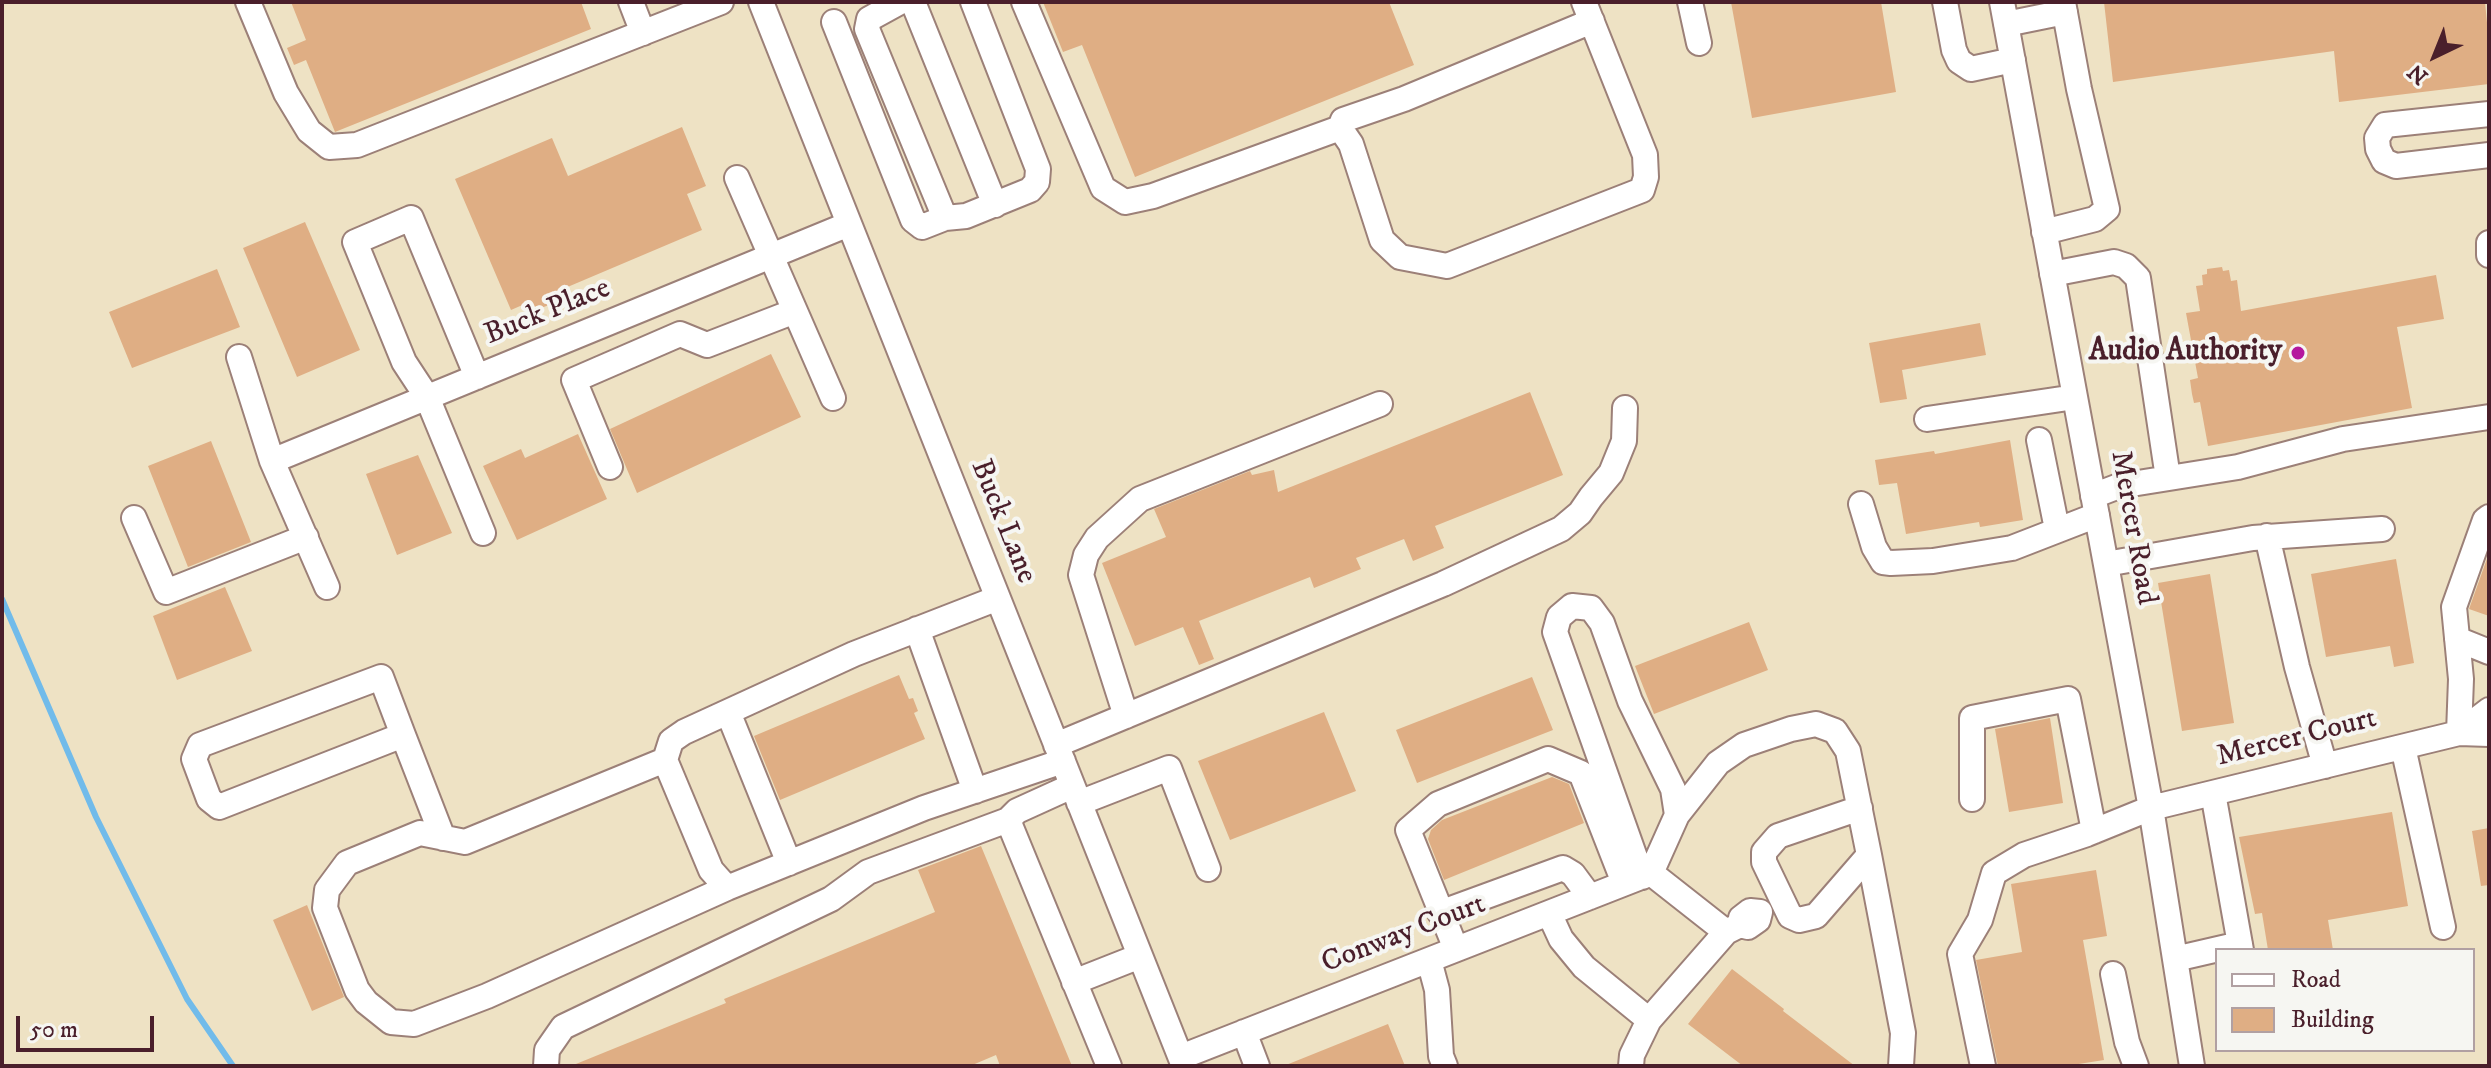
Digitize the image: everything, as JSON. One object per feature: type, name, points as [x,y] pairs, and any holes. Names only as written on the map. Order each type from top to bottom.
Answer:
[{"type":"street","points":[[248,2],[286,93],[309,131],[329,147],[357,145],[721,2]]},
{"type":"street","points":[[631,2],[643,33]]},
{"type":"street","name":"Buck Lane","points":[[761,2],[1182,1062]]},
{"type":"street","points":[[900,2],[869,19],[867,29],[945,218]]},
{"type":"street","points":[[913,2],[995,205]]},
{"type":"street","points":[[834,22],[913,220],[922,227],[995,205],[1030,190],[1037,182],[1038,169],[973,2]]},
{"type":"street","points":[[1024,2],[1103,188],[1125,202],[1153,196],[1340,128],[1343,120],[1404,99],[1588,12],[1645,155],[1646,177],[1642,190],[1447,266],[1400,257],[1382,240],[1351,144],[1340,128]]},
{"type":"street","points":[[1690,2],[1699,43]]},
{"type":"street","points":[[1945,2],[1959,61],[1971,69],[2013,60]]},
{"type":"street","points":[[2004,13],[2064,7],[2079,89],[2107,209],[2095,219],[2044,232]]},
{"type":"street","name":"Mercer Road","points":[[2004,13],[2151,808],[2192,1066]]},
{"type":"street","points":[[2489,114],[2385,125],[2377,138],[2384,161],[2396,166],[2489,155]]},
{"type":"street","points":[[737,178],[833,398]]},
{"type":"street","points":[[477,377],[411,218],[355,242],[404,362],[427,397],[483,533]]},
{"type":"street","name":"Buck Place","points":[[272,461],[849,224]]},
{"type":"street","points":[[2489,243],[2489,255]]},
{"type":"street","points":[[2052,274],[2114,262],[2126,266],[2138,278],[2168,478]]},
{"type":"street","points":[[668,299],[680,334]]},
{"type":"street","points":[[610,467],[574,380],[680,334],[707,345],[795,311]]},
{"type":"street","points":[[239,357],[272,461],[327,587]]},
{"type":"street","points":[[1927,419],[2075,397]]},
{"type":"street","points":[[1126,716],[1081,575],[1086,555],[1097,538],[1140,499],[1380,404]]},
{"type":"street","points":[[665,760],[465,842],[420,833],[347,863],[327,890],[325,908],[357,990],[391,1022],[414,1024],[487,996],[727,888],[924,808],[975,791],[1059,753],[1126,716],[1443,584],[1561,529],[1580,513],[1611,473],[1624,441],[1625,408]]},
{"type":"street","points":[[1861,504],[1874,547],[1883,562],[1933,561],[2012,548],[2057,529],[2095,506],[2119,486],[2238,467],[2343,439],[2489,417]]},
{"type":"street","points":[[2039,440],[2057,529]]},
{"type":"street","points":[[2459,733],[2461,679],[2454,607],[2485,520],[2489,517]]},
{"type":"street","points":[[134,518],[166,592],[306,537]]},
{"type":"street","points":[[2106,564],[2267,536],[2382,529]]},
{"type":"street","points":[[2267,536],[2297,667],[2325,766]]},
{"type":"street","points":[[727,888],[711,870],[665,760],[671,741],[684,732],[854,654],[998,598]]},
{"type":"street","points":[[1639,878],[1555,632],[1559,617],[1572,606],[1591,608],[1602,623],[1630,701],[1673,789],[1677,815]]},
{"type":"street","points":[[917,629],[975,791]]},
{"type":"street","points":[[2457,639],[2489,652]]},
{"type":"street","points":[[403,735],[219,807],[209,799],[194,759],[200,745],[381,677],[443,838]]},
{"type":"street","points":[[1972,799],[1972,718],[2068,699],[2094,831]]},
{"type":"street","points":[[2459,733],[2489,710]]},
{"type":"street","points":[[728,712],[789,863]]},
{"type":"street","points":[[1639,878],[1677,815],[1718,763],[1744,745],[1791,729],[1816,724],[1835,731],[1848,751],[1860,808],[1903,1033],[1901,1066]]},
{"type":"street","points":[[2459,733],[2489,734]]},
{"type":"street","name":"Mercer Court","points":[[1983,1066],[1960,954],[1980,920],[1994,873],[2024,855],[2151,808],[2459,733]]},
{"type":"street","points":[[2403,747],[2443,927]]},
{"type":"street","points":[[1456,949],[1408,830],[1438,804],[1548,759],[1581,773],[1639,878],[1742,923]]},
{"type":"street","points":[[546,1066],[547,1050],[563,1027],[831,899],[868,872],[1008,820],[1017,811],[1169,768],[1208,869]]},
{"type":"street","points":[[2213,793],[2240,947]]},
{"type":"street","points":[[1860,808],[1778,836],[1764,852],[1764,862],[1790,916],[1799,920],[1809,919],[1829,902],[1869,855]]},
{"type":"street","points":[[1008,820],[1109,1066]]},
{"type":"street","points":[[1440,913],[1563,868],[1573,874],[1590,897]]},
{"type":"street","name":"Conway Court","points":[[1182,1062],[1244,1032],[1639,878]]},
{"type":"street","points":[[1631,1066],[1632,1055],[1649,1020],[1742,923],[1781,899]]},
{"type":"street","points":[[1549,913],[1561,939],[1584,967],[1649,1020]]},
{"type":"street","points":[[2175,959],[2215,952]]},
{"type":"street","points":[[1074,982],[1140,956]]},
{"type":"street","points":[[1429,960],[1437,990],[1441,1056],[1445,1066]]},
{"type":"street","points":[[2113,974],[2127,1042],[2136,1066]]},
{"type":"street","points":[[1244,1032],[1257,1066]]},
{"type":"building","points":[[291,2],[581,2],[591,29],[335,132],[306,60],[294,65],[287,48],[306,40]]},
{"type":"building","points":[[1043,2],[1389,2],[1414,65],[1135,177],[1082,45],[1063,52]]},
{"type":"building","points":[[1731,2],[1881,2],[1896,92],[1752,118]]},
{"type":"building","points":[[2104,2],[2485,2],[2489,84],[2339,102],[2334,51],[2113,82]]},
{"type":"building","points":[[682,127],[706,186],[687,194],[702,230],[551,294],[554,303],[531,312],[527,303],[511,310],[455,179],[552,138],[568,176]]},
{"type":"building","points":[[305,222],[360,350],[297,377],[243,248]]},
{"type":"building","name":"Audio Authority","points":[[2222,267],[2223,271],[2229,270],[2231,281],[2237,280],[2241,311],[2436,275],[2444,319],[2397,327],[2412,408],[2208,446],[2200,402],[2194,403],[2192,394],[2190,380],[2198,378],[2186,313],[2200,311],[2196,286],[2203,285],[2202,275],[2207,274],[2207,269]]},
{"type":"building","points":[[217,269],[240,327],[132,368],[109,312]]},
{"type":"building","points":[[1980,323],[1986,355],[1902,370],[1907,399],[1880,403],[1869,343]]},
{"type":"building","points":[[771,354],[801,417],[637,493],[610,429]]},
{"type":"building","points":[[1530,392],[1563,475],[1435,526],[1444,548],[1413,561],[1404,539],[1356,558],[1361,569],[1314,588],[1310,577],[1199,621],[1214,659],[1199,665],[1183,627],[1135,646],[1102,563],[1166,537],[1154,509],[1250,471],[1252,475],[1274,470],[1278,492]]},
{"type":"building","points":[[578,434],[607,499],[517,540],[483,466],[521,449],[525,458]]},
{"type":"building","points":[[2010,440],[2023,520],[1980,527],[1979,522],[1906,534],[1897,483],[1879,485],[1875,460],[1934,451],[1935,454]]},
{"type":"building","points":[[211,441],[251,542],[188,567],[148,466]]},
{"type":"building","points":[[418,455],[452,533],[397,555],[366,474]]},
{"type":"building","points":[[2489,553],[2489,616],[2469,609]]},
{"type":"building","points":[[2396,559],[2414,663],[2394,667],[2390,646],[2326,657],[2311,574]]},
{"type":"building","points":[[2210,574],[2234,723],[2182,731],[2158,583]]},
{"type":"building","points":[[225,587],[252,651],[177,680],[153,616]]},
{"type":"building","points":[[1749,622],[1768,670],[1654,714],[1635,666]]},
{"type":"building","points":[[899,675],[909,699],[913,698],[918,711],[914,713],[925,739],[780,800],[754,736]]},
{"type":"building","points":[[1532,677],[1553,730],[1417,783],[1396,730]]},
{"type":"building","points":[[1324,712],[1356,791],[1230,840],[1198,761]]},
{"type":"building","points":[[2050,718],[2063,803],[2009,812],[1995,729]]},
{"type":"building","points":[[1552,777],[1569,784],[1584,823],[1444,880],[1428,839],[1431,830],[1442,820]]},
{"type":"building","points":[[2392,812],[2408,906],[2328,920],[2333,948],[2268,948],[2262,913],[2255,914],[2239,837]]},
{"type":"building","points":[[2489,828],[2489,885],[2481,886],[2472,831]]},
{"type":"building","points":[[981,846],[1072,1066],[1000,1066],[996,1055],[970,1066],[571,1066],[935,912],[918,870]]},
{"type":"building","points":[[2096,870],[2107,936],[2083,940],[2104,1060],[2066,1066],[1998,1066],[1976,960],[2022,952],[2011,884]]},
{"type":"building","points":[[307,905],[344,997],[312,1011],[273,920]]},
{"type":"building","points":[[1732,969],[1855,1066],[1743,1066],[1688,1024]]},
{"type":"building","points":[[1388,1024],[1405,1066],[1286,1066],[1286,1065]]},
{"type":"waterway","points":[[2,599],[96,817],[187,999],[233,1066]]},
{"type":"place","name":"Audio Authority","points":[[2298,353]]}]
